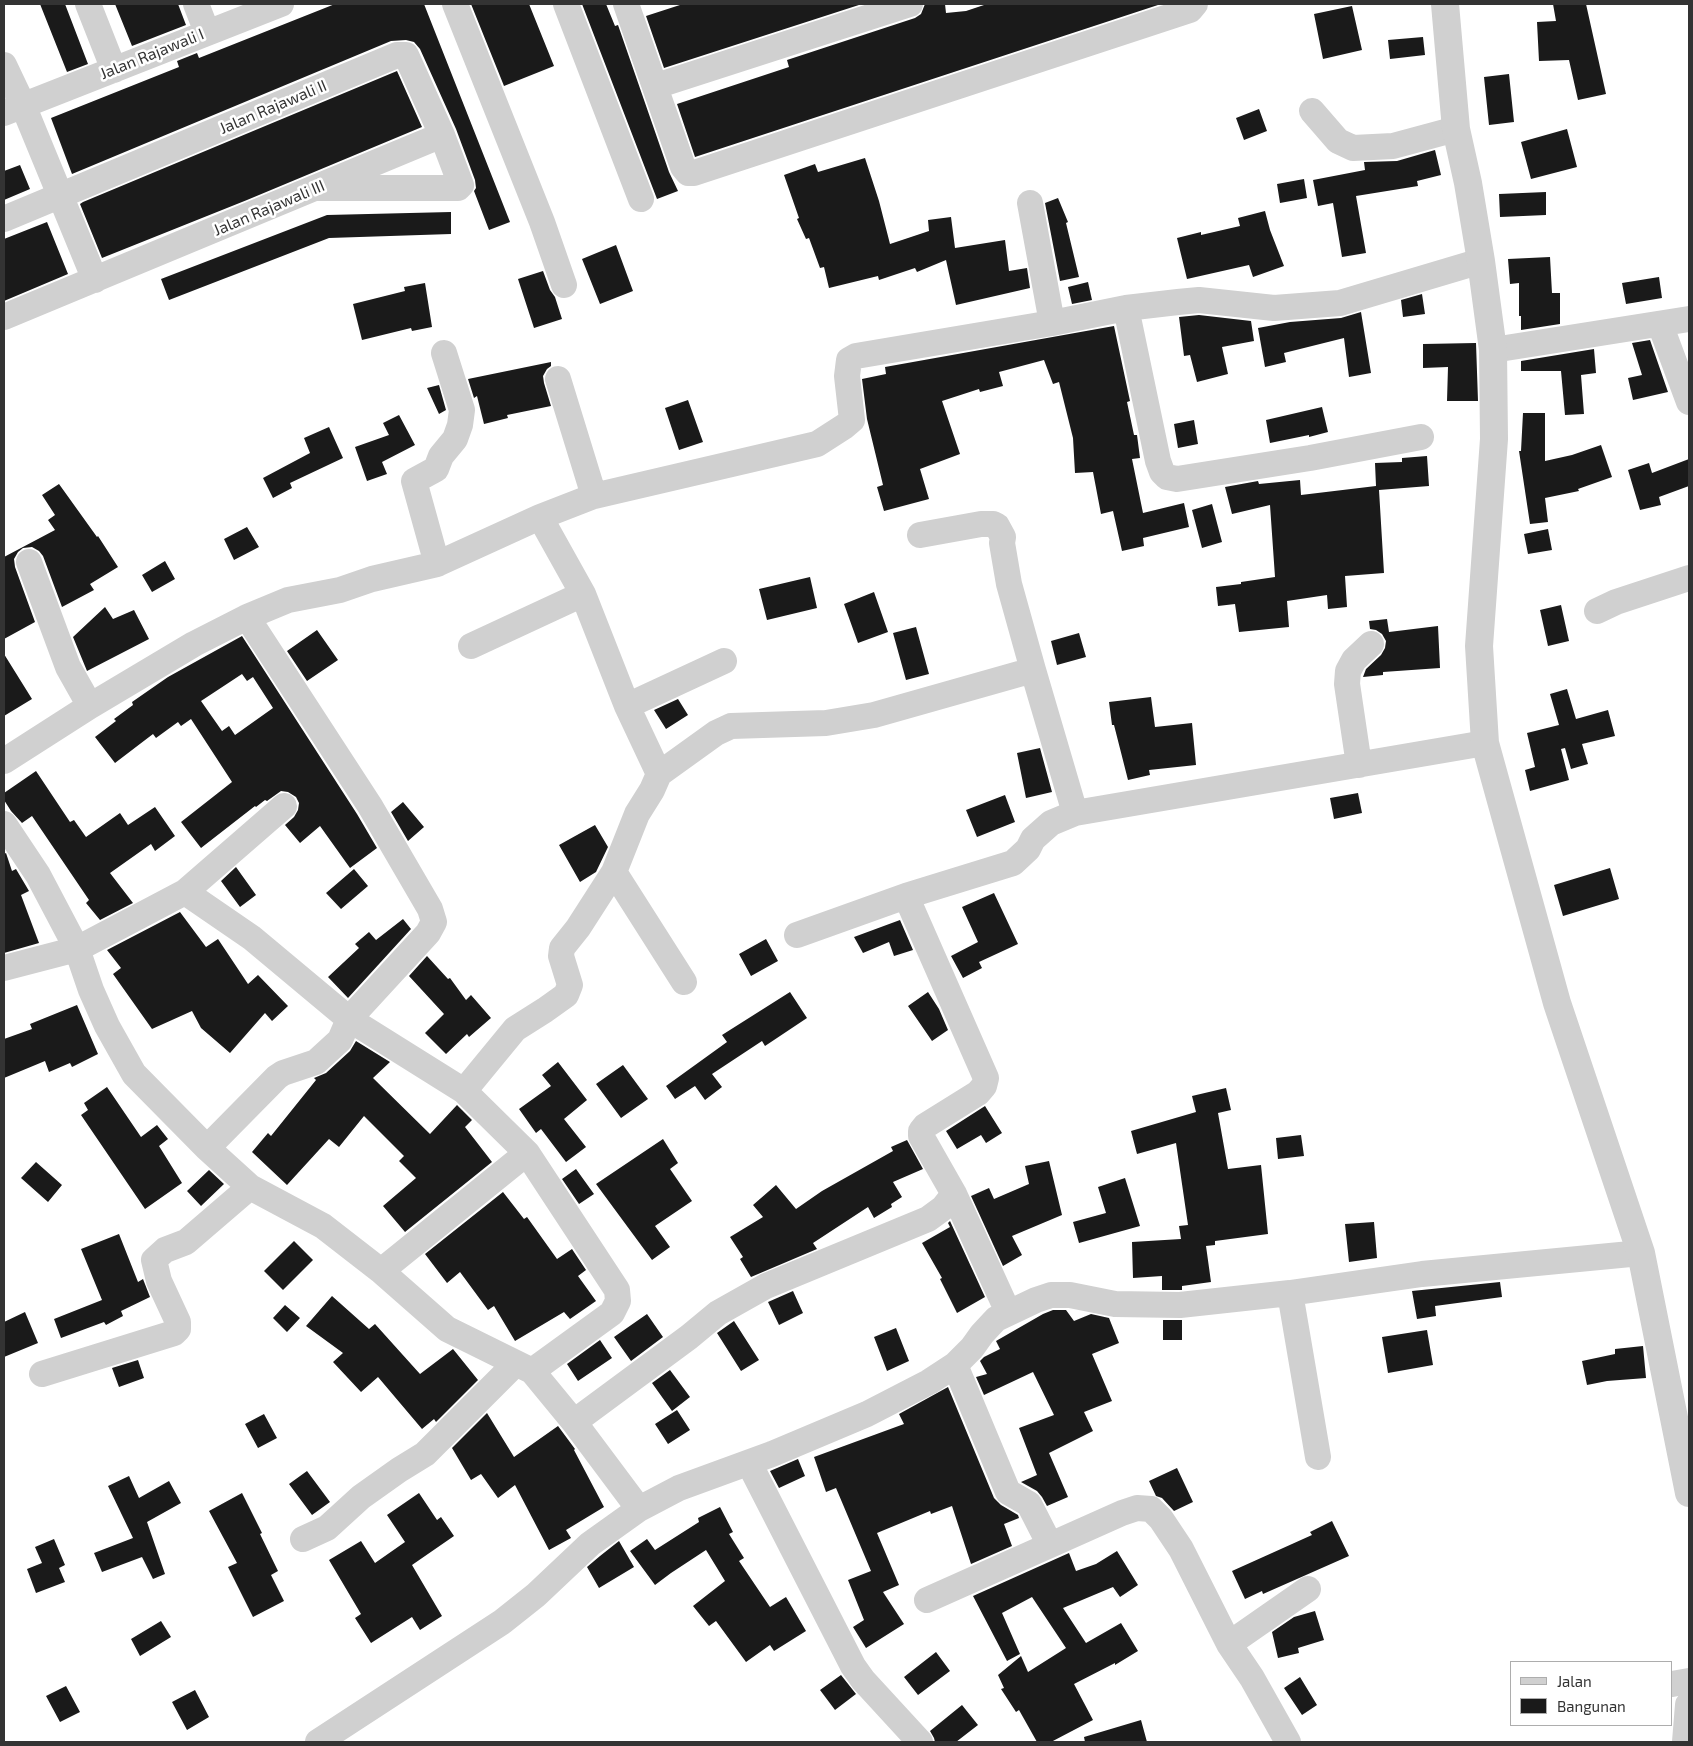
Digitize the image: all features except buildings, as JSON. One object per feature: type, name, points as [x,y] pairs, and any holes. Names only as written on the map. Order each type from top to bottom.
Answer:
[{"type":"street","points":[[88,4],[114,70]]},
{"type":"street","points":[[196,4],[207,32]]},
{"type":"street","name":"Jalan Rajawali I","points":[[13,109],[281,4]]},
{"type":"street","points":[[455,4],[542,222],[564,285]]},
{"type":"street","points":[[566,4],[641,199]]},
{"type":"street","points":[[626,4],[683,167],[688,172],[694,173],[1190,10],[1195,4]]},
{"type":"street","points":[[656,86],[910,4]]},
{"type":"street","points":[[1445,4],[1456,129],[1468,183],[1493,350],[1494,439],[1479,646],[1485,744],[1557,1003],[1640,1253],[1689,1493]]},
{"type":"street","name":"Jalan Rajawali II","points":[[60,196],[397,55],[406,55],[442,136]]},
{"type":"street","points":[[4,65],[13,109],[60,196],[95,280]]},
{"type":"street","points":[[1312,112],[1338,142],[1353,148],[1393,146],[1456,129]]},
{"type":"street","points":[[318,188],[458,188],[462,185],[442,136]]},
{"type":"street","name":"Jalan Rajawali III","points":[[4,317],[442,136]]},
{"type":"street","points":[[4,219],[60,196]]},
{"type":"street","points":[[1030,203],[1052,323]]},
{"type":"street","points":[[4,762],[90,706],[194,644],[247,617],[288,600],[340,590],[372,579],[437,564],[540,517],[594,496],[817,444],[852,420],[847,376],[849,360],[856,356],[1052,323],[1126,308],[1200,300],[1274,308],[1340,303],[1481,261]]},
{"type":"street","points":[[1126,308],[1158,461],[1166,477],[1177,479],[1310,458],[1421,437]]},
{"type":"street","points":[[1493,350],[1689,319]]},
{"type":"street","points":[[1660,324],[1689,402]]},
{"type":"street","points":[[437,564],[414,481],[436,469],[441,456],[455,439],[460,425],[462,410],[444,353]]},
{"type":"street","points":[[558,380],[594,496]]},
{"type":"street","points":[[540,517],[583,594],[626,706],[659,774]]},
{"type":"street","points":[[920,535],[981,524],[994,524],[997,526],[1002,537],[1008,584],[1075,813]]},
{"type":"street","points":[[29,562],[68,667],[90,706]]},
{"type":"street","points":[[1597,611],[1616,602],[1689,578]]},
{"type":"street","points":[[471,646],[583,594]]},
{"type":"street","points":[[207,1148],[283,1073],[316,1062],[340,1040],[349,1020],[428,933],[434,922],[430,910],[370,806],[247,617]]},
{"type":"street","points":[[1359,765],[1347,684],[1348,671],[1354,660],[1371,644]]},
{"type":"street","points":[[626,706],[724,661]]},
{"type":"street","points":[[464,1091],[515,1029],[566,995],[570,985],[561,956],[562,948],[578,928],[614,872],[637,814],[652,790],[659,774],[716,733],[731,726],[826,723],[874,715],[1032,670]]},
{"type":"street","points":[[797,935],[906,896],[1013,863],[1028,849],[1033,839],[1051,823],[1075,813],[1485,744]]},
{"type":"street","points":[[4,968],[77,949],[186,892],[284,806]]},
{"type":"street","points":[[4,824],[38,875],[77,949],[106,1026],[134,1074],[207,1148],[250,1187],[323,1226],[382,1271],[447,1329],[523,1367],[574,1422],[639,1509]]},
{"type":"street","points":[[614,872],[684,982]]},
{"type":"street","points":[[186,892],[252,938],[349,1020],[464,1091],[527,1153],[618,1290],[618,1301],[612,1313],[523,1367],[426,1454],[361,1497],[327,1528],[303,1539]]},
{"type":"street","points":[[906,896],[986,1078],[984,1086],[978,1093],[925,1126],[921,1131],[921,1136],[954,1194],[1008,1312]]},
{"type":"street","points":[[382,1271],[527,1153]]},
{"type":"street","points":[[42,1374],[174,1333],[178,1329],[178,1322],[159,1281],[154,1260],[165,1250],[186,1242],[250,1187]]},
{"type":"street","points":[[574,1422],[689,1337],[718,1313],[766,1286],[928,1219],[942,1208],[954,1194]]},
{"type":"street","points":[[318,1742],[502,1622],[536,1595],[590,1544],[639,1509],[679,1488],[748,1463],[867,1414],[929,1382],[955,1365],[996,1319],[1008,1312],[1051,1295],[1070,1295],[1115,1304],[1180,1306],[1290,1293],[1422,1274],[1640,1253]]},
{"type":"street","points":[[1290,1293],[1318,1456]]},
{"type":"street","points":[[955,1365],[1008,1492],[1029,1504],[1050,1546]]},
{"type":"street","points":[[748,1463],[853,1666],[863,1680],[920,1742]]},
{"type":"street","points":[[927,1600],[1131,1510],[1142,1507],[1150,1509],[1161,1519],[1181,1549],[1229,1644],[1252,1678],[1282,1740]]},
{"type":"street","points":[[1229,1644],[1308,1589]]},
{"type":"street","points":[[1673,1684],[1689,1681]]},
{"type":"street","points":[[1687,1742],[1689,1705]]}]
